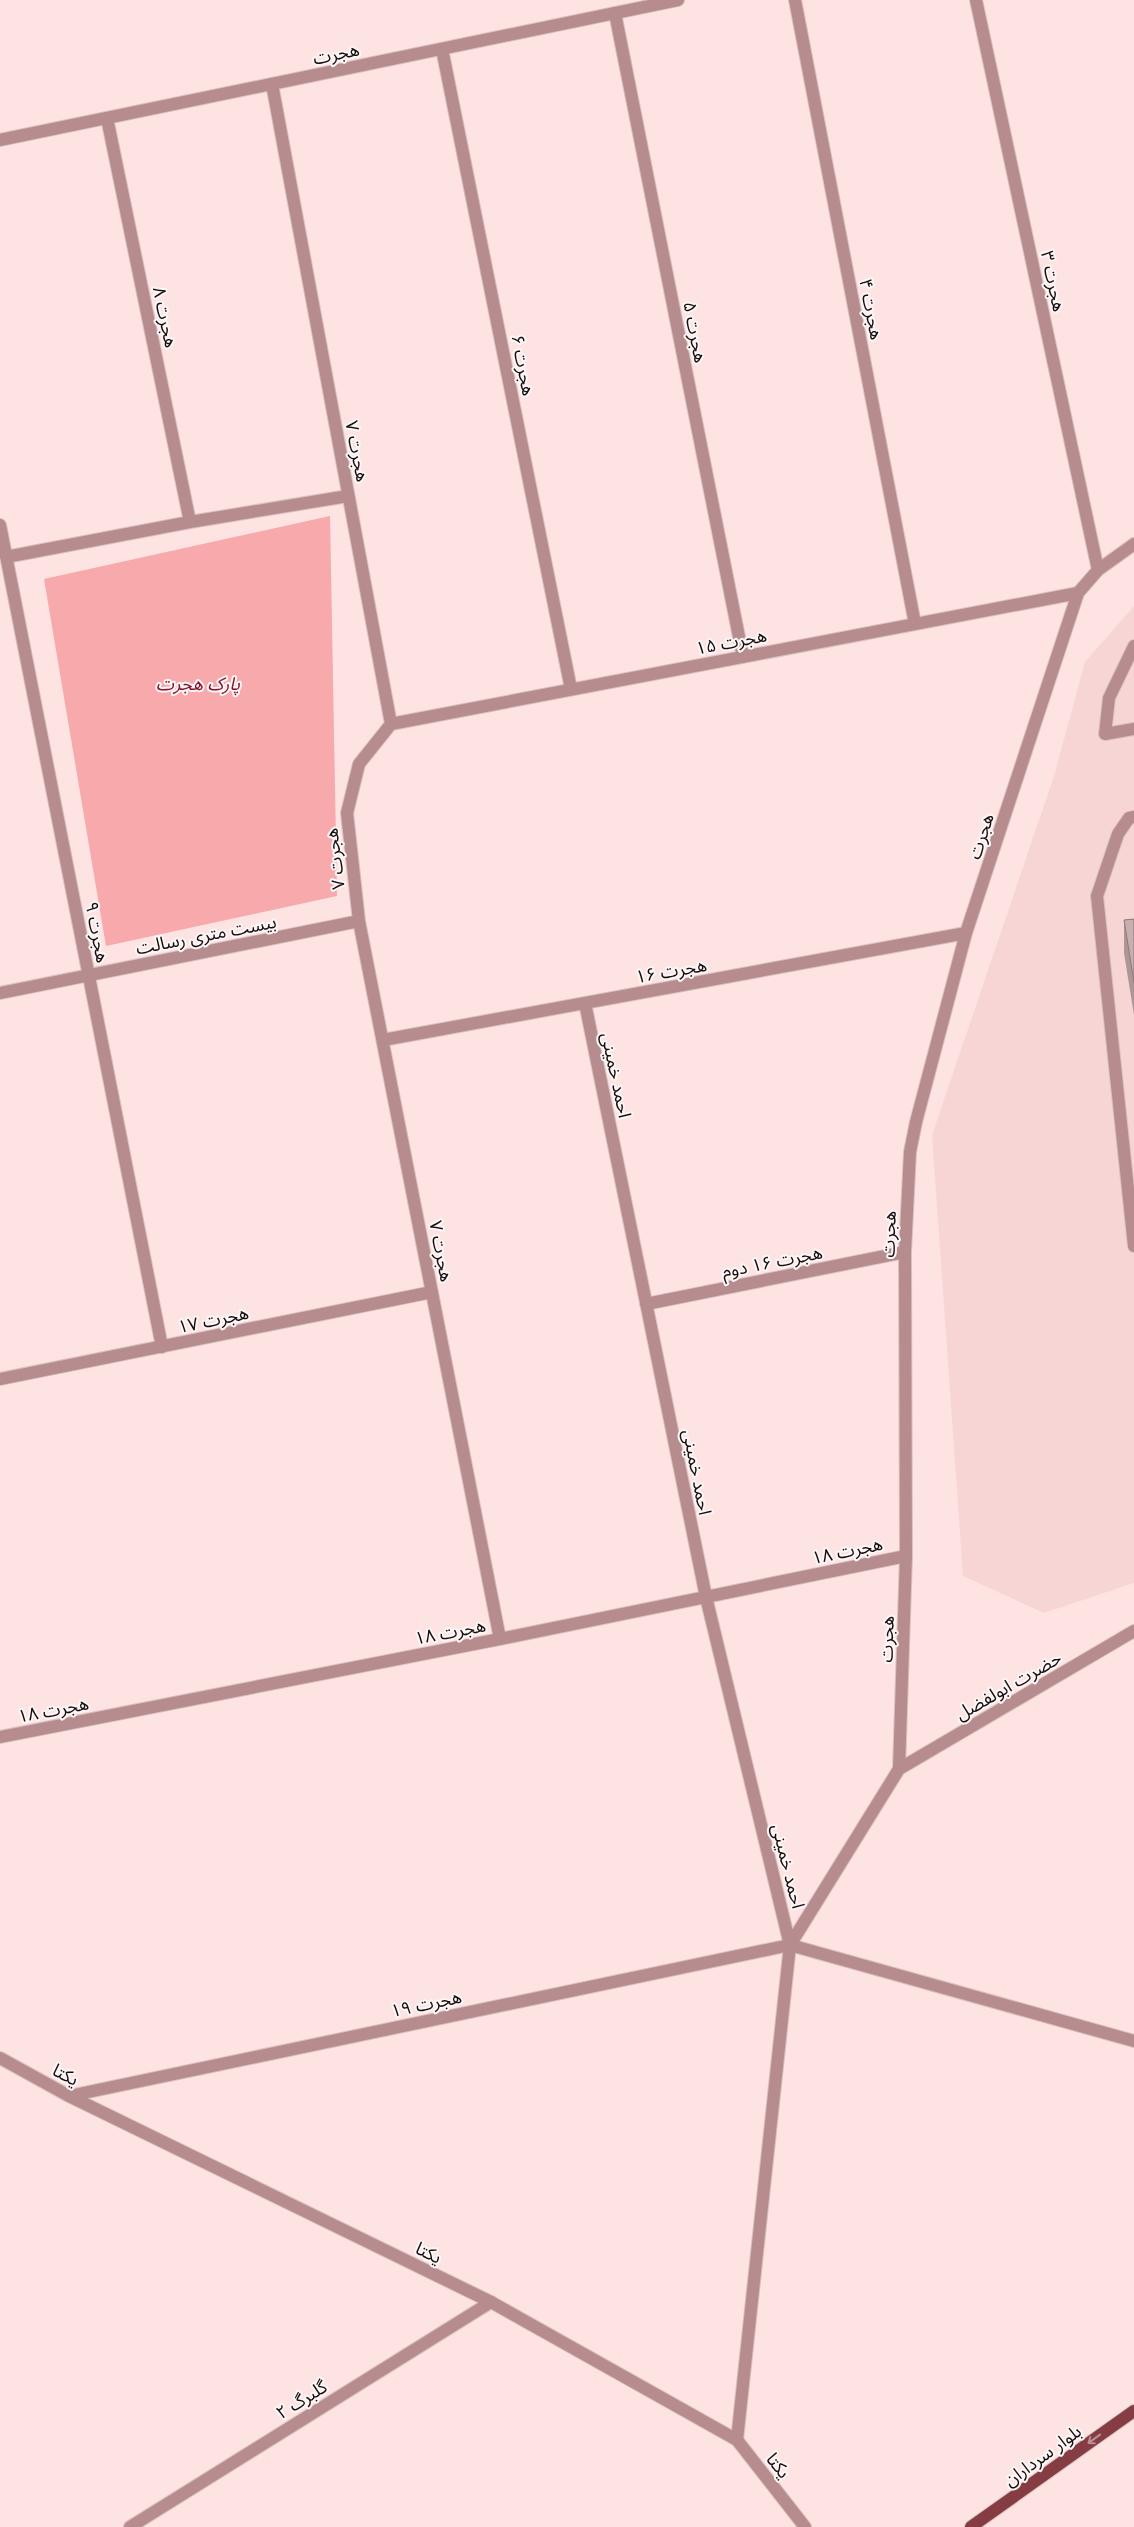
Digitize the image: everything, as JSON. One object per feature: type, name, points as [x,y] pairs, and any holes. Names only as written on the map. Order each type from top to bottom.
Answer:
[{"type":"main road","name":"بلوار سرداران","points":[[971,2527],[1131,2416]]},
{"type":"street","name":"هجرت","points":[[0,140],[678,0]]},
{"type":"street","name":"هجرت ۴","points":[[795,0],[915,624]]},
{"type":"street","name":"هجرت ۳","points":[[976,0],[1098,570]]},
{"type":"street","name":"هجرت ۵","points":[[615,13],[743,657]]},
{"type":"street","name":"هجرت ۶","points":[[442,48],[571,689]]},
{"type":"street","name":"هجرت ۷","points":[[272,84],[391,724],[359,764],[346,813],[359,921],[500,1639]]},
{"type":"street","name":"هجرت ۸","points":[[107,118],[190,522]]},
{"type":"street","points":[[6,557],[190,522],[348,496]]},
{"type":"street","name":"هجرت ۹","points":[[0,525],[162,1347]]},
{"type":"street","name":"هجرت","points":[[790,1945],[899,1768],[906,1556],[904,1252],[910,1152],[966,933],[1078,593],[1098,570],[1134,544]]},
{"type":"street","name":"هجرت ۱۵","points":[[391,724],[1078,593]]},
{"type":"street","points":[[1134,646],[1108,698],[1105,734],[1134,729]]},
{"type":"street","points":[[1134,817],[1129,818],[1118,834],[1097,896],[1134,1246]]},
{"type":"street","name":"بیست متری رسالت","points":[[0,993],[359,921]]},
{"type":"street","name":"هجرت ۱۶","points":[[383,1040],[966,933]]},
{"type":"street","name":"احمد خمینی","points":[[585,1003],[706,1596],[790,1945]]},
{"type":"street","name":"هجرت ۱۶ دوم","points":[[646,1304],[904,1252]]},
{"type":"street","name":"هجرت ۱۷","points":[[0,1379],[432,1292]]},
{"type":"street","name":"هجرت ۱۸","points":[[0,1737],[500,1639],[906,1556]]},
{"type":"street","name":"حضرت ابولفضل","points":[[899,1768],[1134,1631]]},
{"type":"street","points":[[737,2440],[790,1945],[1134,2041]]},
{"type":"street","name":"هجرت ۱۹","points":[[69,2096],[790,1945]]},
{"type":"street","name":"یکتا","points":[[0,2058],[69,2096],[490,2302],[737,2440],[805,2527]]},
{"type":"street","name":"گلبرگ ۲","points":[[130,2527],[490,2302]]},
{"type":"shaded area","points":[[1134,606],[1134,1583],[1044,1613],[963,1576],[932,1135],[1054,776],[1085,662]]},
{"type":"green space","name":"پارک هجرت","points":[[330,516],[337,896],[106,946],[44,579]]},
{"type":"building","points":[[1134,919],[1134,982],[1124,920]]}]
